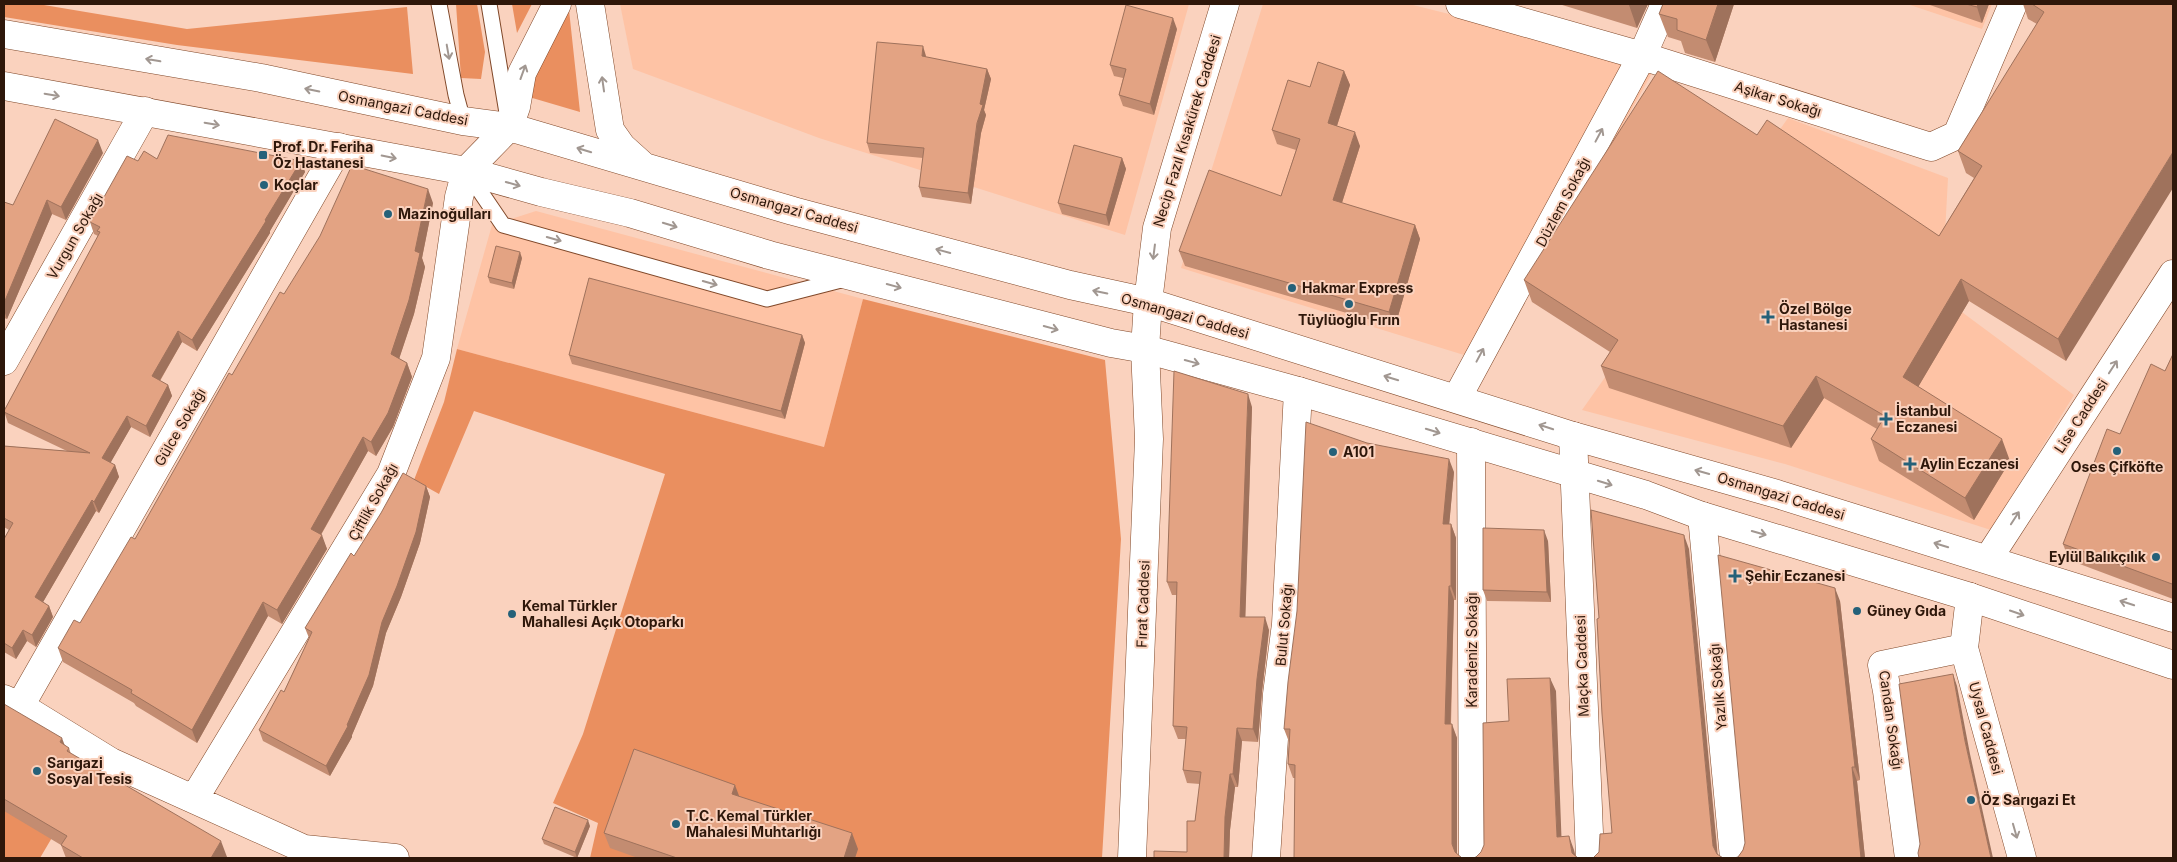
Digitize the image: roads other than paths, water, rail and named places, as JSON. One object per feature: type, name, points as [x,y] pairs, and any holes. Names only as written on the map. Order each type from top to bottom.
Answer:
[{"type":"street","points":[[466,171],[509,127],[516,106],[522,73],[556,4]]},
{"type":"street","points":[[590,4],[610,130],[622,147],[647,169]]},
{"type":"street","name":"Necip Fazıl Kısakürek Caddesi","points":[[1145,349],[1148,302],[1157,228],[1226,4]]},
{"type":"street","name":"Aşikar Sokağı","points":[[1460,4],[1642,56],[1931,147],[1957,135],[2013,4]]},
{"type":"street","name":"Düzlem Sokağı","points":[[1457,398],[1642,56],[1665,4]]},
{"type":"street","name":"Osmangazi Caddesi","points":[[4,34],[261,78],[463,121],[509,127],[647,169],[1070,285],[1148,302],[1573,436],[1777,494],[2173,618]]},
{"type":"street","points":[[4,86],[466,171],[541,192],[630,213],[769,255],[1070,333],[1145,349],[1298,391],[1646,495],[1702,516],[1970,597],[2173,665]]},
{"type":"street","name":"Vurgun Sokağı","points":[[4,361],[145,111]]},
{"type":"street","points":[[463,121],[466,171]]},
{"type":"street","name":"Gülce Sokağı","points":[[12,703],[340,147]]},
{"type":"street","name":"Çiftlik Sokağı","points":[[194,800],[391,474],[436,358],[459,197],[466,171]]},
{"type":"street","name":"Lise Caddesi","points":[[1988,559],[2173,274]]},
{"type":"street","name":"Fırat Caddesi","points":[[1132,858],[1149,439],[1145,349]]},
{"type":"street","name":"Bulut Sokağı","points":[[1266,858],[1277,694],[1286,624],[1298,391]]},
{"type":"street","points":[[1573,436],[1574,474]]},
{"type":"street","name":"Karadeniz Sokağı","points":[[1471,442],[1473,858]]},
{"type":"street","name":"Maçka Caddesi","points":[[1574,474],[1590,858]]},
{"type":"street","name":"Yazlık Sokağı","points":[[1702,516],[1734,858]]},
{"type":"street","points":[[1970,597],[1988,559]]},
{"type":"street","name":"Uysal Caddesi","points":[[1970,597],[1964,648],[2022,858]]},
{"type":"street","name":"Candan Sokağı","points":[[1909,858],[1882,665],[1964,648]]},
{"type":"street","points":[[12,703],[111,762],[304,849],[395,858]]},
{"type":"lane","points":[[439,4],[456,95],[463,121]]},
{"type":"lane","points":[[490,4],[509,127]]},
{"type":"lane","points":[[466,171],[503,225],[767,300],[856,276]]},
{"type":"place","name":"Prof. Dr. Feriha Öz Hastanesi","points":[[263,155]]},
{"type":"place","name":"Koçlar","points":[[264,185]]},
{"type":"place","name":"Mazinoğulları","points":[[388,214]]},
{"type":"place","name":"Hakmar Express","points":[[1292,288]]},
{"type":"place","name":"Tüylüoğlu Fırın","points":[[1349,304]]},
{"type":"place","name":"Özel Bölge Hastanesi","points":[[1768,317]]},
{"type":"place","name":"İstanbul Eczanesi","points":[[1886,419]]},
{"type":"place","name":"Oses Çifköfte","points":[[2117,451]]},
{"type":"place","name":"A101","points":[[1333,452]]},
{"type":"place","name":"Aylin Eczanesi","points":[[1910,464]]},
{"type":"place","name":"Eylül Balıkçılık","points":[[2156,557]]},
{"type":"place","name":"Şehir Eczanesi","points":[[1735,576]]},
{"type":"place","name":"Güney Gıda","points":[[1857,611]]},
{"type":"place","name":"Kemal Türkler Mahallesi Açık Otoparkı","points":[[512,614]]},
{"type":"place","name":"Sarıgazi Sosyal Tesis","points":[[37,771]]},
{"type":"place","name":"Öz Sarıgazi Et","points":[[1971,800]]},
{"type":"place","name":"T.C. Kemal Türkler Mahalesi Muhtarlığı","points":[[676,824]]}]
